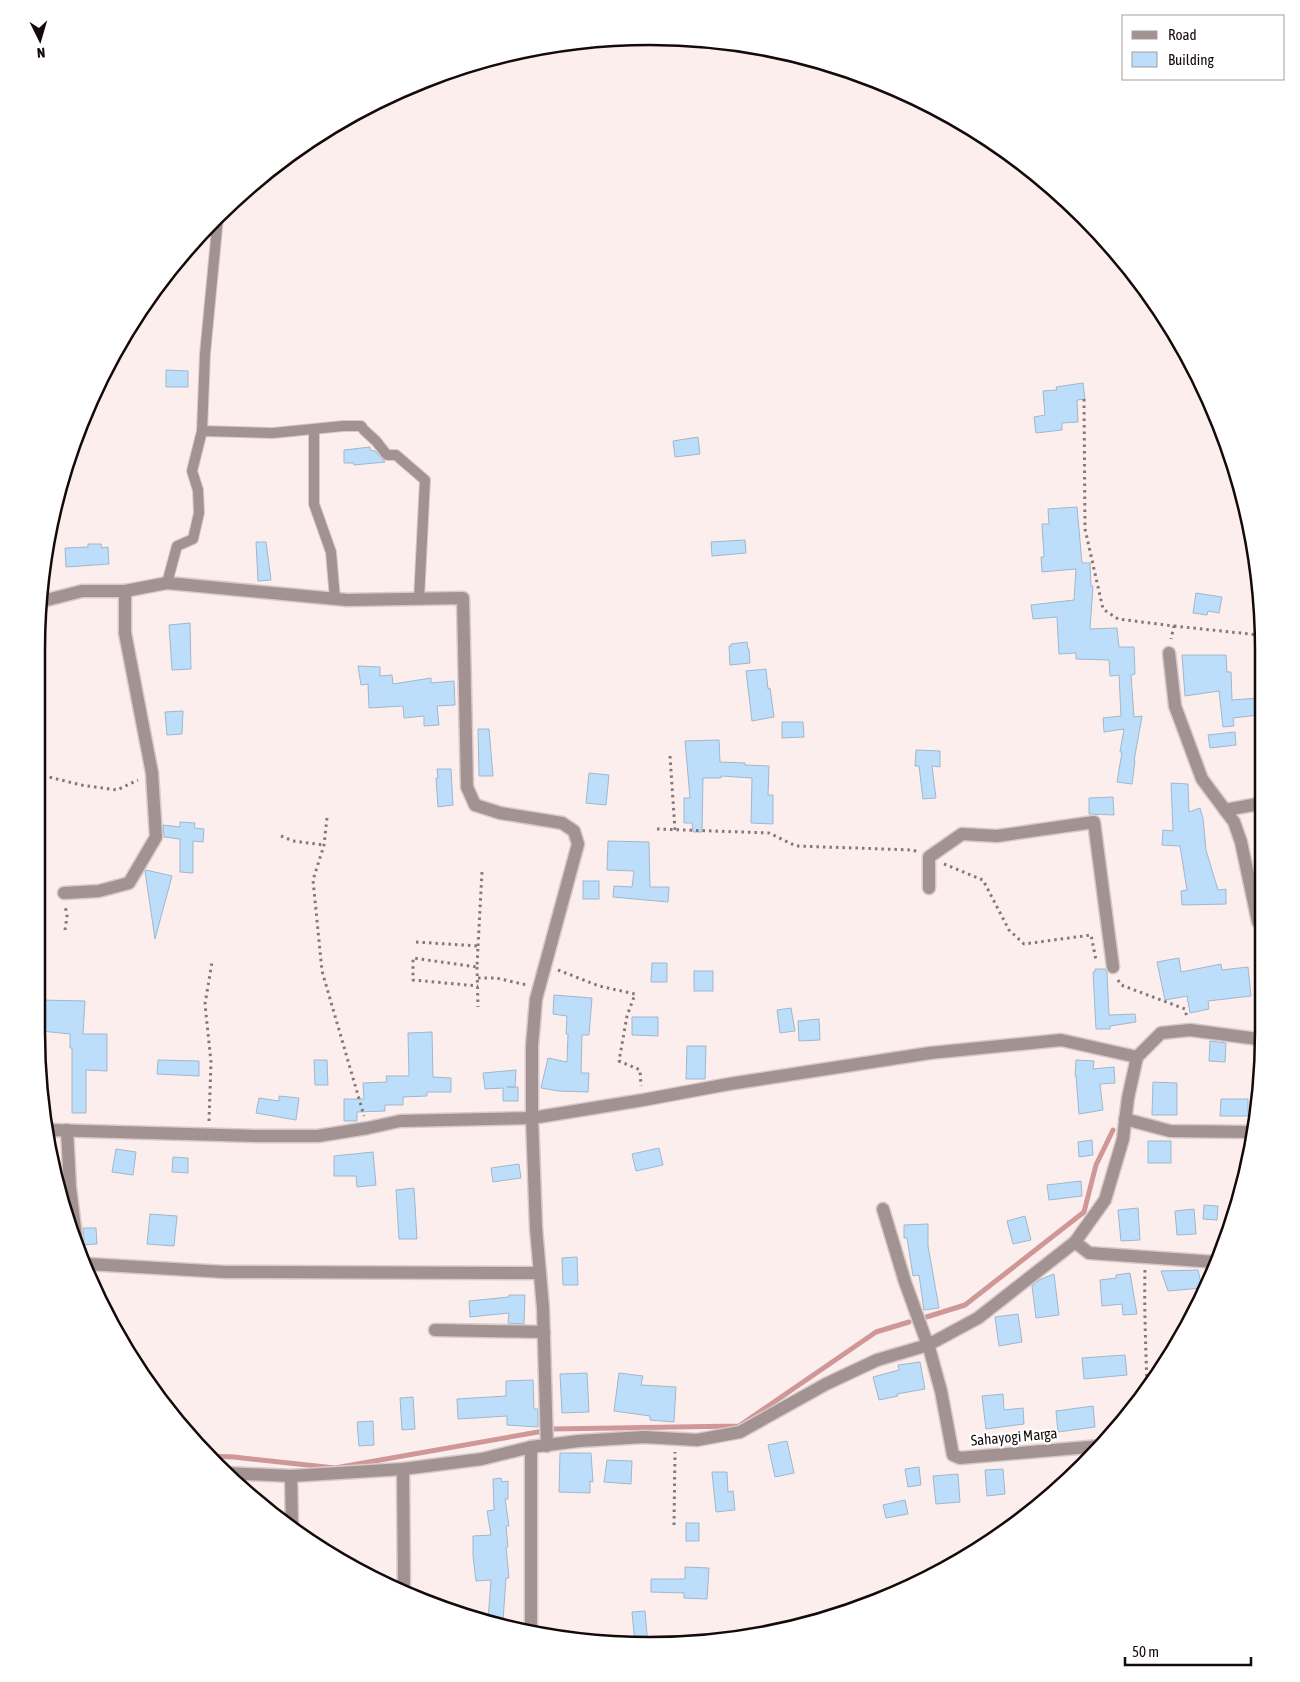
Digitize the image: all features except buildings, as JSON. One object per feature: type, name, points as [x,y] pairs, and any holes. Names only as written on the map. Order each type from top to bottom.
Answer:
[{"type":"street","points":[[47,600],[82,591],[125,591],[167,583],[335,599],[463,598],[467,787],[475,805],[500,813],[562,823],[574,831],[578,844],[536,999],[532,1046],[532,1118],[536,1228],[544,1332],[547,1446]]},
{"type":"street","points":[[64,893],[99,891],[129,883],[156,837],[152,773],[125,633],[125,591]]},
{"type":"street","points":[[1169,653],[1175,706],[1178,715],[1202,779],[1234,822],[1241,842],[1255,908]]},
{"type":"street","points":[[1225,810],[1255,805]]},
{"type":"street","points":[[929,888],[929,857],[962,834],[997,836],[1094,822],[1113,967]]},
{"type":"street","points":[[237,1474],[291,1476],[403,1469],[482,1459],[531,1447],[579,1441],[644,1437],[697,1440],[740,1432],[826,1384],[878,1360],[928,1345],[978,1318],[1075,1242],[1105,1200],[1123,1139],[1128,1098],[1138,1057],[1161,1033],[1190,1030],[1255,1039]]},
{"type":"street","points":[[53,1130],[318,1136],[400,1121],[532,1118],[729,1084],[930,1053],[1060,1040],[1138,1057]]},
{"type":"street","points":[[1125,1119],[1170,1131],[1246,1132]]},
{"type":"street","points":[[67,1130],[73,1213]]},
{"type":"street","points":[[883,1209],[905,1282],[928,1345]]},
{"type":"street","points":[[1075,1242],[1088,1252],[1210,1262]]},
{"type":"street","points":[[91,1264],[225,1272],[540,1273]]},
{"type":"street","points":[[435,1330],[544,1332]]},
{"type":"street","name":"Sahayogi Marga","points":[[928,1345],[941,1391],[953,1455],[960,1458],[1090,1447]]},
{"type":"street","points":[[531,1447],[531,1625]]},
{"type":"street","points":[[403,1469],[404,1585]]},
{"type":"street","points":[[291,1476],[292,1519]]},
{"type":"lane","points":[[167,583],[177,546],[193,539],[199,513],[198,490],[192,471],[202,431],[205,354],[217,227]]},
{"type":"lane","points":[[202,431],[273,433],[361,426],[387,455],[396,455],[425,480],[419,599]]},
{"type":"lane","points":[[314,429],[314,504],[331,552],[335,599]]},
{"type":"path","points":[[1084,399],[1085,529],[1103,609],[1118,619],[1255,635]]},
{"type":"path","points":[[1169,653],[1174,626]]},
{"type":"path","points":[[670,756],[675,830]]},
{"type":"path","points":[[45,776],[81,785],[117,790],[152,773]]},
{"type":"path","points":[[327,818],[324,845],[313,880],[322,971],[368,1128]]},
{"type":"path","points":[[657,829],[769,833],[796,846],[913,850],[983,880],[1009,930],[1024,944],[1091,935],[1097,966],[1113,967],[1121,985],[1184,1008],[1190,1030]]},
{"type":"path","points":[[281,836],[293,841],[324,845]]},
{"type":"path","points":[[478,1006],[477,967],[482,872]]},
{"type":"path","points":[[64,893],[67,916],[65,930]]},
{"type":"path","points":[[416,942],[478,946]]},
{"type":"path","points":[[477,967],[413,958],[413,980],[478,986]]},
{"type":"path","points":[[208,1135],[211,1062],[205,1004],[212,962]]},
{"type":"path","points":[[546,965],[599,986],[635,994],[627,1016],[619,1060],[640,1070],[643,1100]]},
{"type":"path","points":[[478,978],[496,978],[540,988]]},
{"type":"path","points":[[1145,1257],[1144,1304],[1147,1377]]},
{"type":"path","points":[[674,1439],[674,1525]]},
{"type":"waterway","points":[[920,1319],[965,1305],[1084,1212],[1096,1165],[1113,1130]]},
{"type":"waterway","points":[[552,1429],[739,1426],[876,1332],[909,1322]]},
{"type":"waterway","points":[[219,1456],[335,1468],[538,1432]]}]
